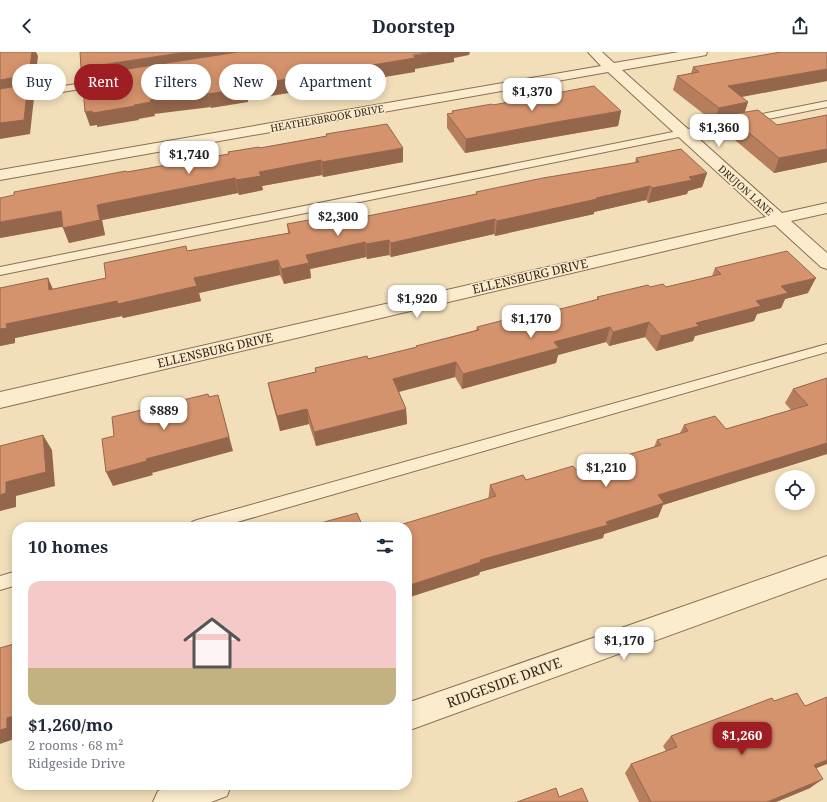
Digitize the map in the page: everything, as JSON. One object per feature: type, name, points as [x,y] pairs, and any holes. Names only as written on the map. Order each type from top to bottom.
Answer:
[{"type":"street","name":"DRUJON LANE","points":[[594,52],[682,133],[827,262]]},
{"type":"street","name":"HEATHERBROOK DRIVE","points":[[0,175],[701,52]]},
{"type":"street","name":"ELLENSBURG DRIVE","points":[[0,400],[827,208]]},
{"type":"street","name":"RIDGESIDE DRIVE","points":[[412,715],[827,567]]},
{"type":"street","points":[[168,802],[202,790]]},
{"type":"lane","points":[[0,100],[74,88]]},
{"type":"lane","points":[[0,271],[827,104]]},
{"type":"lane","points":[[215,522],[827,348]]},
{"type":"lane","points":[[0,583],[12,579]]},
{"type":"building","points":[[0,52],[32,52],[30,64],[12,64],[12,78],[0,80]]},
{"type":"building","points":[[80,52],[186,52],[107,64],[81,64]]},
{"type":"building","points":[[238,52],[433,52],[413,55],[415,58],[379,64],[285,64],[285,79],[277,81],[277,64],[219,64],[219,92],[211,94],[211,64],[160,64]]},
{"type":"building","points":[[781,52],[827,52],[827,69],[728,86],[748,102],[719,108],[677,76],[699,72],[693,67]]},
{"type":"building","points":[[141,67],[141,100],[150,100],[151,102],[93,113],[92,111],[85,112],[84,100],[133,100],[133,68]]},
{"type":"building","points":[[594,86],[621,111],[466,139],[447,114],[453,113],[452,111]]},
{"type":"building","points":[[12,87],[12,100],[26,100],[24,120],[0,123],[0,89]]},
{"type":"building","points":[[758,110],[777,125],[827,115],[827,149],[779,158],[728,115]]},
{"type":"building","points":[[387,124],[403,148],[322,162],[321,160],[259,172],[261,176],[236,180],[235,178],[97,205],[100,220],[63,228],[61,211],[0,222],[0,198],[14,195],[14,192]]},
{"type":"building","points":[[681,149],[707,173],[689,177],[692,180],[652,188],[650,186],[596,198],[597,199],[497,221],[495,219],[391,243],[389,240],[366,244],[365,242],[306,255],[309,263],[281,269],[278,260],[194,278],[197,286],[118,304],[117,301],[6,324],[7,328],[0,329],[0,288],[48,278],[49,290],[106,278],[104,263],[186,246],[187,251],[290,233],[287,224],[319,218],[323,225],[477,194],[476,192],[543,178],[639,162],[636,158]]},
{"type":"building","points":[[787,251],[816,278],[781,286],[788,293],[756,301],[761,306],[696,323],[699,326],[661,336],[649,322],[613,332],[610,327],[554,342],[559,348],[463,374],[456,362],[393,379],[406,409],[314,432],[307,409],[277,416],[268,383],[316,372],[315,368],[367,356],[368,359],[417,347],[416,346],[479,330],[477,327],[512,318],[514,321],[599,299],[597,297],[648,285],[650,287],[663,284],[666,287],[721,274],[715,268]]},
{"type":"building","points":[[827,378],[827,443],[658,495],[664,503],[606,522],[608,525],[480,560],[481,562],[412,584],[412,522],[410,522],[496,496],[490,485],[523,475],[526,480],[573,466],[576,470],[661,445],[657,440],[688,431],[684,425],[715,416],[726,429],[808,405],[793,389]]},
{"type":"building","points":[[208,394],[209,397],[218,395],[229,437],[146,459],[147,461],[106,472],[102,439],[114,436],[112,417]]},
{"type":"building","points":[[43,435],[46,472],[6,482],[6,493],[0,495],[0,446]]},
{"type":"building","points":[[357,513],[361,522],[324,522]]},
{"type":"building","points":[[12,644],[12,716],[7,718],[7,728],[0,730],[0,648]]},
{"type":"building","points":[[797,693],[805,706],[827,697],[827,760],[814,765],[823,779],[767,802],[651,802],[631,764],[677,747],[671,736],[772,698],[774,701]]},
{"type":"building","points":[[556,788],[559,797],[582,788],[588,802],[517,802]]}]
